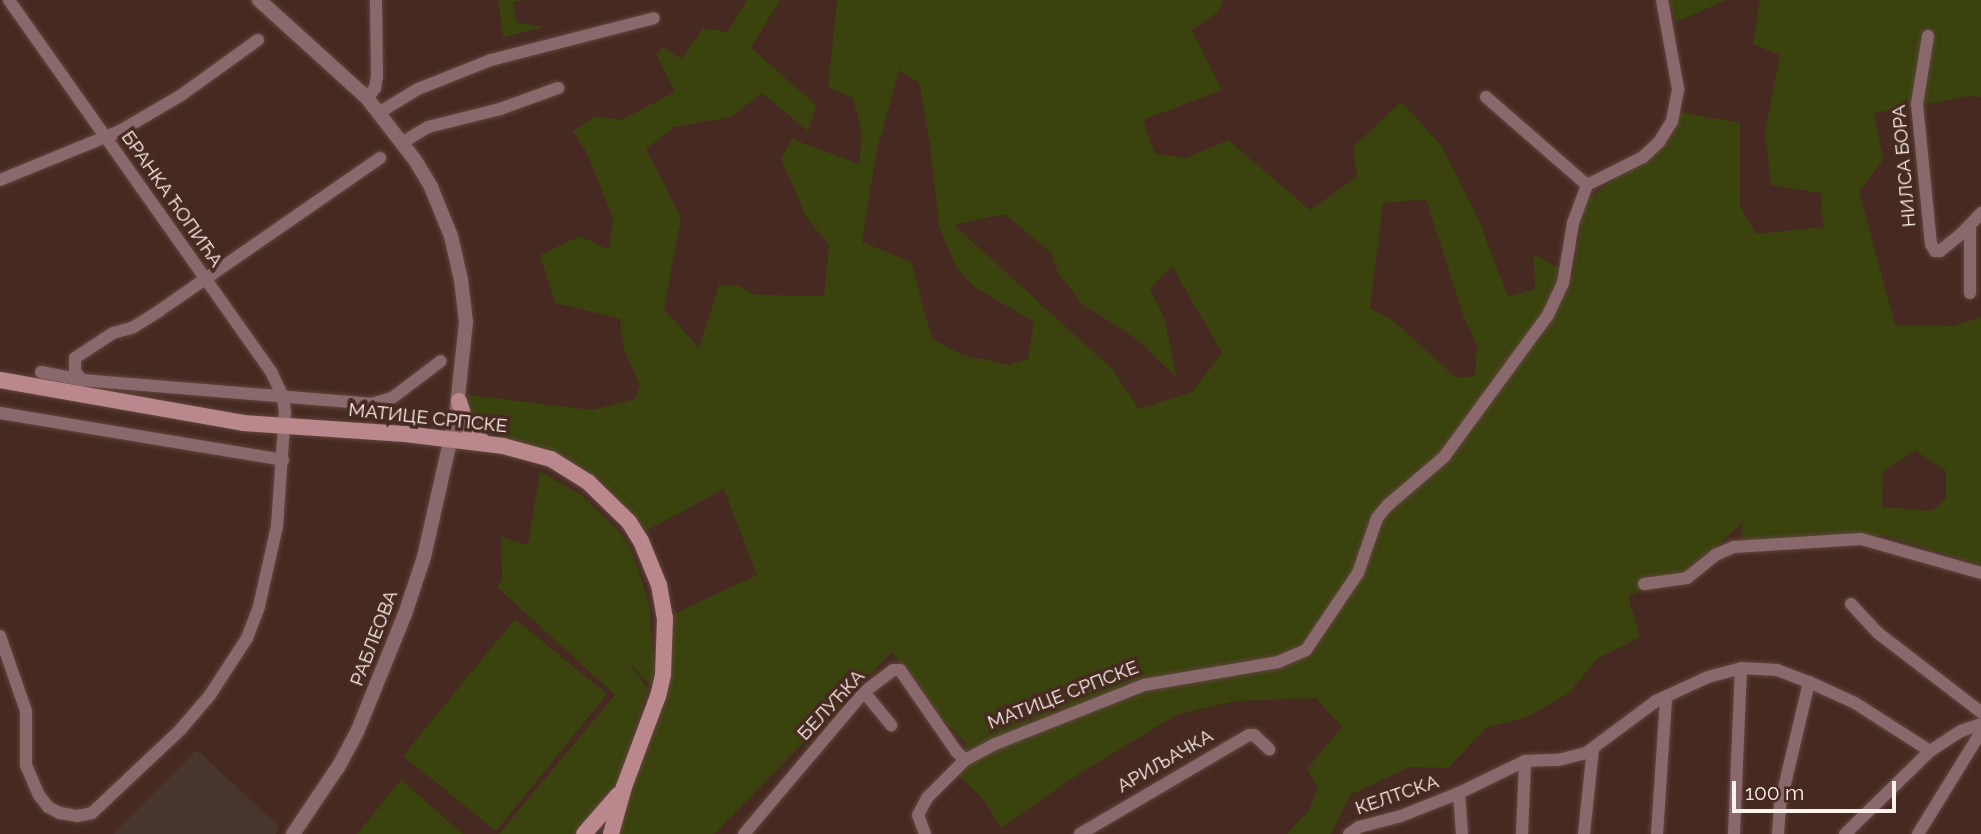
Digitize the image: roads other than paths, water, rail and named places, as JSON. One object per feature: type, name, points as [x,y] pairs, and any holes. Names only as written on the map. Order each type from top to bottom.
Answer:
[{"type":"main road","name":"МАТИЦЕ СРПСКЕ","points":[[0,380],[202,418],[483,442],[551,459],[588,482],[629,522],[648,555],[659,585],[665,618],[663,675],[611,834]]},
{"type":"main road","points":[[458,401],[467,427],[483,442]]},
{"type":"main road","points":[[585,833],[624,788]]},
{"type":"main road","points":[[585,833],[611,834]]},
{"type":"street","name":"БРАНКА ЋОПИЋА","points":[[0,636],[26,711],[26,765],[39,796],[48,807],[60,813],[77,816],[92,813],[181,729],[210,695],[247,638],[270,567],[285,427],[283,397],[272,373],[9,0]]},
{"type":"street","name":"РАБЛЕОВА","points":[[259,0],[366,98],[403,142],[434,194],[457,260],[466,322],[458,401],[451,439],[424,557],[393,649],[343,757],[293,834]]},
{"type":"street","points":[[366,98],[375,88],[377,76],[376,0]]},
{"type":"street","points":[[1486,97],[1587,185],[1643,157],[1659,142],[1672,121],[1678,89],[1662,0]]},
{"type":"street","points":[[380,112],[418,89],[491,60],[654,18]]},
{"type":"street","name":"НИЛСА БОРА","points":[[1928,36],[1917,104],[1931,244],[1935,251],[1940,251],[1970,225]]},
{"type":"street","points":[[0,180],[105,138],[180,96],[258,40]]},
{"type":"street","points":[[403,142],[428,127],[500,109],[558,88]]},
{"type":"street","points":[[82,380],[75,372],[75,358],[113,333],[132,328],[380,158]]},
{"type":"street","name":"МАТИЦЕ СРПСКЕ","points":[[965,760],[995,744],[1144,685],[1278,662],[1299,655],[1311,645],[1359,573],[1377,518],[1388,505],[1444,457],[1548,315],[1563,283],[1573,222],[1587,185]]},
{"type":"street","points":[[1969,293],[1970,225],[1981,213]]},
{"type":"street","points":[[41,372],[82,380],[283,397],[382,402],[440,361]]},
{"type":"street","points":[[0,413],[191,447],[283,460]]},
{"type":"street","points":[[1644,584],[1687,578],[1715,555],[1734,547],[1861,538],[1981,573]]},
{"type":"street","points":[[1851,604],[1878,633],[1981,712]]},
{"type":"street","points":[[1734,834],[1741,668]]},
{"type":"street","points":[[1522,834],[1525,761],[1570,758],[1593,749],[1645,708],[1666,696],[1708,677],[1741,668],[1777,670],[1809,682],[1885,721],[1930,751]]},
{"type":"street","name":"БЕЛУЋКА","points":[[744,834],[864,692],[894,670],[900,670],[965,760]]},
{"type":"street","points":[[1778,834],[1780,805],[1809,682]]},
{"type":"street","points":[[864,692],[891,724]]},
{"type":"street","points":[[1657,834],[1666,696]]},
{"type":"street","points":[[1845,834],[1930,751],[1961,732],[1981,724]]},
{"type":"street","points":[[1918,834],[1981,732]]},
{"type":"street","name":"АРИЉАЧКА","points":[[1080,834],[1249,735],[1254,735],[1269,749]]},
{"type":"street","points":[[1584,834],[1593,749]]},
{"type":"street","points":[[925,834],[919,823],[920,808],[965,760]]},
{"type":"street","name":"КЕЛТСКА","points":[[1349,834],[1359,827],[1401,816],[1459,793],[1525,761]]},
{"type":"street","points":[[1459,793],[1462,834]]}]
